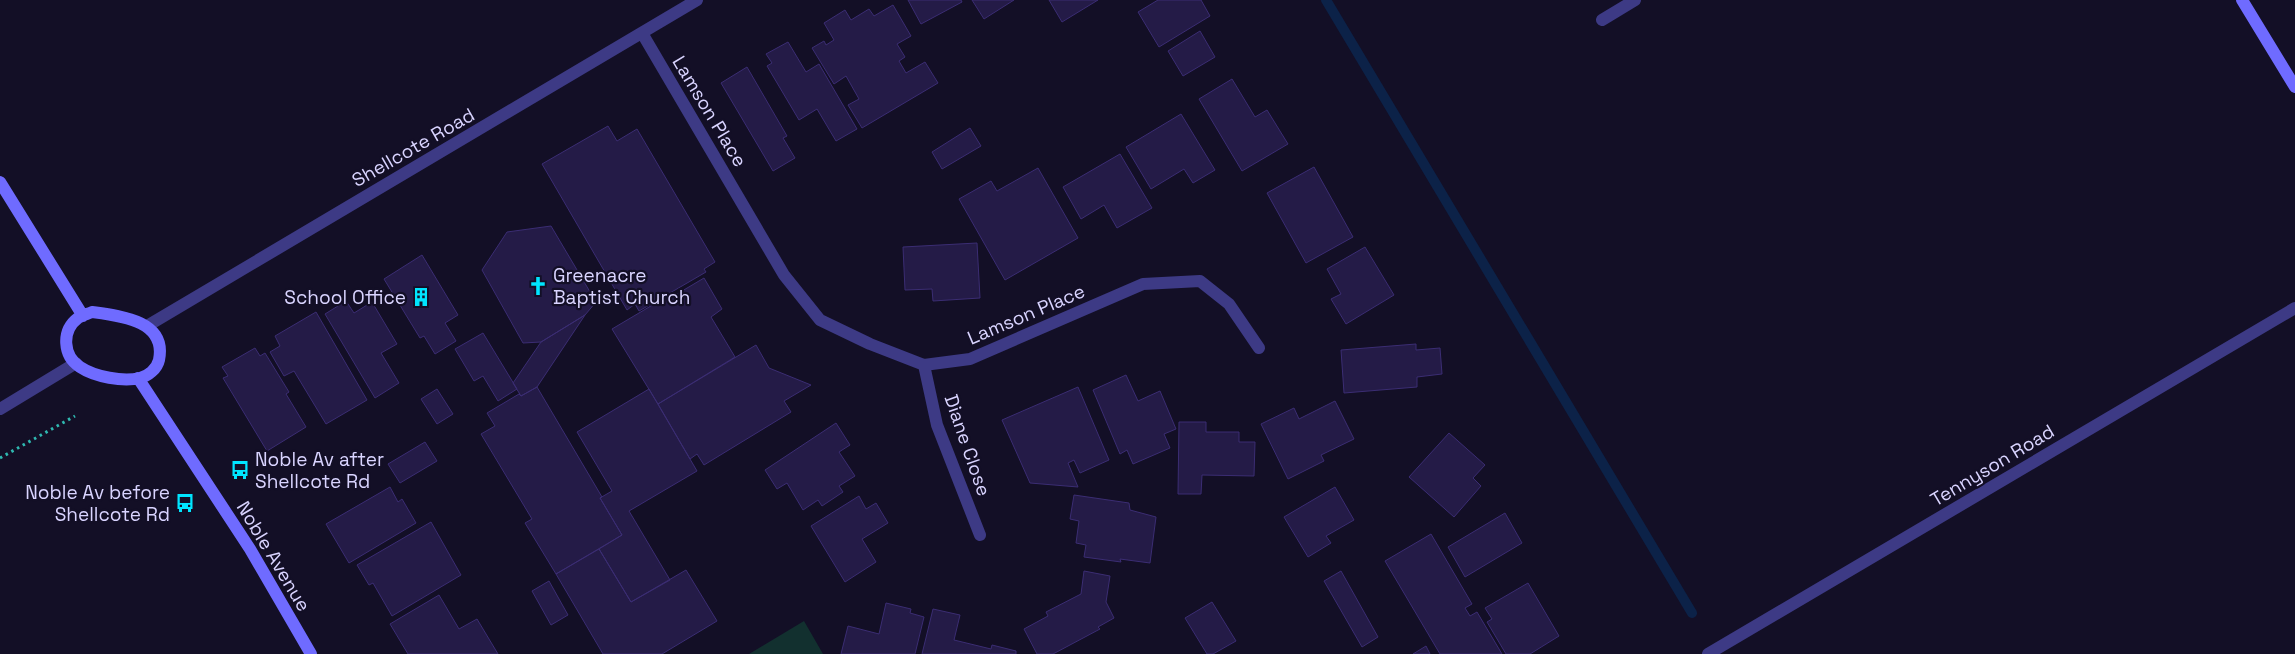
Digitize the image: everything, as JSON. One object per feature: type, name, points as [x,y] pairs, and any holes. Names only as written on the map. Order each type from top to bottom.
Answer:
[{"type":"street","name":"Shellcote Road","points":[[147,326],[697,0]]},
{"type":"street","points":[[1602,20],[1635,0]]},
{"type":"street","points":[[2242,0],[2295,86]]},
{"type":"street","name":"Lamson Place","points":[[642,33],[784,275],[820,320],[870,344],[924,365],[970,359],[1144,284],[1200,281],[1229,304],[1258,348]]},
{"type":"street","points":[[0,182],[83,316]]},
{"type":"street","name":"Tennyson Road","points":[[1708,654],[2295,308]]},
{"type":"street","points":[[92,312],[107,314],[147,326],[157,334],[161,349],[158,365],[147,376],[132,380],[96,374],[81,367],[70,357],[66,343],[69,329],[78,318],[83,316],[92,312]]},
{"type":"street","points":[[0,409],[76,363]]},
{"type":"street","name":"Diane Close","points":[[924,365],[937,425],[980,535]]},
{"type":"street","name":"Noble Avenue","points":[[138,378],[250,549],[311,654]]},
{"type":"path","points":[[0,458],[74,416]]},
{"type":"green space","points":[[804,621],[823,654],[749,654]]},
{"type":"building","points":[[908,0],[961,0],[962,2],[921,24]]},
{"type":"building","points":[[972,0],[1014,0],[984,19]]},
{"type":"building","points":[[1049,0],[1098,0],[1062,22]]},
{"type":"building","points":[[1158,0],[1201,0],[1210,16],[1159,47],[1138,12]]},
{"type":"building","points":[[893,5],[911,36],[897,44],[905,57],[899,61],[906,73],[925,62],[938,83],[862,128],[848,105],[859,99],[846,76],[834,84],[812,48],[824,41],[826,45],[834,40],[824,23],[845,10],[851,20],[869,9],[874,16]]},
{"type":"building","points":[[1200,31],[1215,57],[1183,76],[1168,51]]},
{"type":"building","points":[[788,42],[806,72],[819,64],[857,129],[836,141],[817,109],[799,120],[767,66],[772,63],[766,54]]},
{"type":"building","points":[[747,67],[787,136],[783,138],[795,158],[773,171],[721,83]]},
{"type":"building","points":[[1232,79],[1255,117],[1267,110],[1288,144],[1242,171],[1199,99]]},
{"type":"building","points":[[1181,114],[1215,170],[1193,183],[1184,169],[1151,189],[1126,147]]},
{"type":"building","points":[[608,126],[617,141],[637,129],[715,262],[704,269],[706,272],[639,311],[635,304],[627,310],[542,164]]},
{"type":"building","points":[[970,128],[981,146],[942,169],[932,152]]},
{"type":"building","points":[[1120,154],[1152,208],[1117,228],[1104,205],[1081,219],[1063,187]]},
{"type":"building","points":[[1314,167],[1353,237],[1306,263],[1267,193]]},
{"type":"building","points":[[1038,168],[1078,238],[1005,280],[959,199],[991,181],[997,191]]},
{"type":"building","name":"Greenacre Baptist Church","points":[[551,226],[596,302],[585,315],[541,342],[523,343],[482,270],[507,232]]},
{"type":"building","points":[[977,243],[980,298],[933,301],[932,289],[905,290],[903,247]]},
{"type":"building","points":[[1365,247],[1394,295],[1346,324],[1331,299],[1341,294],[1327,269]]},
{"type":"building","name":"School Office","points":[[422,255],[458,315],[445,323],[456,341],[435,354],[424,336],[420,338],[384,279]]},
{"type":"building","points":[[704,278],[722,309],[711,317],[735,357],[658,404],[612,329],[671,294],[672,297]]},
{"type":"building","points":[[346,301],[354,313],[372,302],[397,344],[381,353],[399,383],[375,398],[325,314]]},
{"type":"building","points":[[316,312],[367,400],[326,424],[294,371],[284,376],[270,352],[280,346],[275,336]]},
{"type":"building","points":[[585,315],[537,387],[521,396],[513,383],[541,342]]},
{"type":"building","points":[[483,333],[517,389],[498,401],[483,376],[474,381],[455,349]]},
{"type":"building","points":[[1416,344],[1416,350],[1440,348],[1442,374],[1417,377],[1417,387],[1344,393],[1341,350]]},
{"type":"building","points":[[756,345],[769,368],[811,385],[784,401],[791,412],[704,465],[697,454],[690,459],[658,404]]},
{"type":"building","points":[[255,348],[260,356],[265,353],[289,392],[286,394],[306,427],[267,451],[223,378],[228,376],[222,367]]},
{"type":"building","points":[[1126,375],[1138,401],[1160,391],[1176,429],[1164,434],[1170,448],[1133,464],[1127,450],[1120,454],[1093,390]]},
{"type":"building","points":[[537,387],[602,497],[600,498],[622,535],[556,574],[525,523],[532,519],[481,434],[495,426],[487,413],[519,394],[521,396]]},
{"type":"building","points":[[1078,387],[1109,460],[1080,473],[1074,460],[1068,463],[1078,487],[1030,483],[1002,420]]},
{"type":"building","points":[[437,389],[453,414],[437,424],[421,399]]},
{"type":"building","points":[[649,389],[697,471],[629,511],[670,580],[631,602],[599,549],[622,535],[600,498],[612,491],[577,432]]},
{"type":"building","points":[[1335,401],[1354,439],[1321,455],[1324,461],[1288,479],[1261,424],[1294,408],[1299,419]]},
{"type":"building","points":[[1179,422],[1206,422],[1206,432],[1239,432],[1239,442],[1255,442],[1254,476],[1202,475],[1201,494],[1178,494]]},
{"type":"building","points":[[836,423],[850,445],[839,452],[855,476],[839,486],[843,492],[822,506],[818,500],[803,510],[787,483],[777,489],[765,470]]},
{"type":"building","points":[[1449,433],[1485,465],[1473,478],[1481,486],[1454,517],[1409,477]]},
{"type":"building","points":[[425,442],[437,461],[400,483],[388,464]]},
{"type":"building","points":[[390,487],[398,502],[402,499],[416,523],[349,563],[326,524]]},
{"type":"building","points":[[1335,487],[1354,520],[1326,536],[1331,543],[1308,557],[1284,517]]},
{"type":"building","points":[[1074,495],[1129,503],[1130,510],[1156,517],[1150,563],[1120,559],[1121,562],[1084,557],[1086,545],[1076,543],[1079,521],[1070,519]]},
{"type":"building","points":[[859,496],[866,509],[876,503],[888,523],[862,539],[876,562],[845,582],[811,526]]},
{"type":"building","points":[[1505,513],[1522,543],[1465,577],[1448,547]]},
{"type":"building","points":[[431,522],[461,575],[392,616],[373,583],[369,585],[357,565]]},
{"type":"building","points":[[1431,534],[1472,604],[1465,608],[1470,616],[1477,612],[1502,654],[1440,654],[1385,561]]},
{"type":"building","points":[[599,549],[631,602],[686,570],[717,621],[662,654],[603,654],[556,574]]},
{"type":"building","points":[[1084,571],[1110,576],[1106,602],[1114,618],[1098,627],[1100,629],[1053,654],[1037,654],[1024,629],[1048,616],[1046,612],[1081,594]]},
{"type":"building","points":[[1341,571],[1378,637],[1362,647],[1324,581]]},
{"type":"building","points":[[549,581],[568,615],[551,625],[532,591]]},
{"type":"building","points":[[1528,583],[1559,636],[1530,654],[1506,654],[1487,622],[1492,619],[1485,608]]},
{"type":"building","points":[[439,595],[459,629],[477,619],[498,654],[408,654],[390,624]]},
{"type":"building","points":[[1212,602],[1236,641],[1213,654],[1207,654],[1185,618]]},
{"type":"building","points":[[886,603],[911,609],[910,613],[924,617],[915,654],[841,654],[848,626],[879,634]]},
{"type":"building","points":[[933,609],[960,615],[954,640],[991,649],[992,645],[1016,651],[1016,654],[922,654]]},
{"type":"building","points":[[1426,646],[1430,654],[1413,654]]},
{"type":"waterway","points":[[1326,0],[1692,613]]},
{"type":"place","name":"Greenacre Baptist Church","points":[[538,286]]},
{"type":"place","name":"School Office","points":[[421,297]]},
{"type":"place","name":"Noble Av after Shellcote Rd","points":[[240,470]]},
{"type":"place","name":"Noble Av before Shellcote Rd","points":[[185,503]]}]
